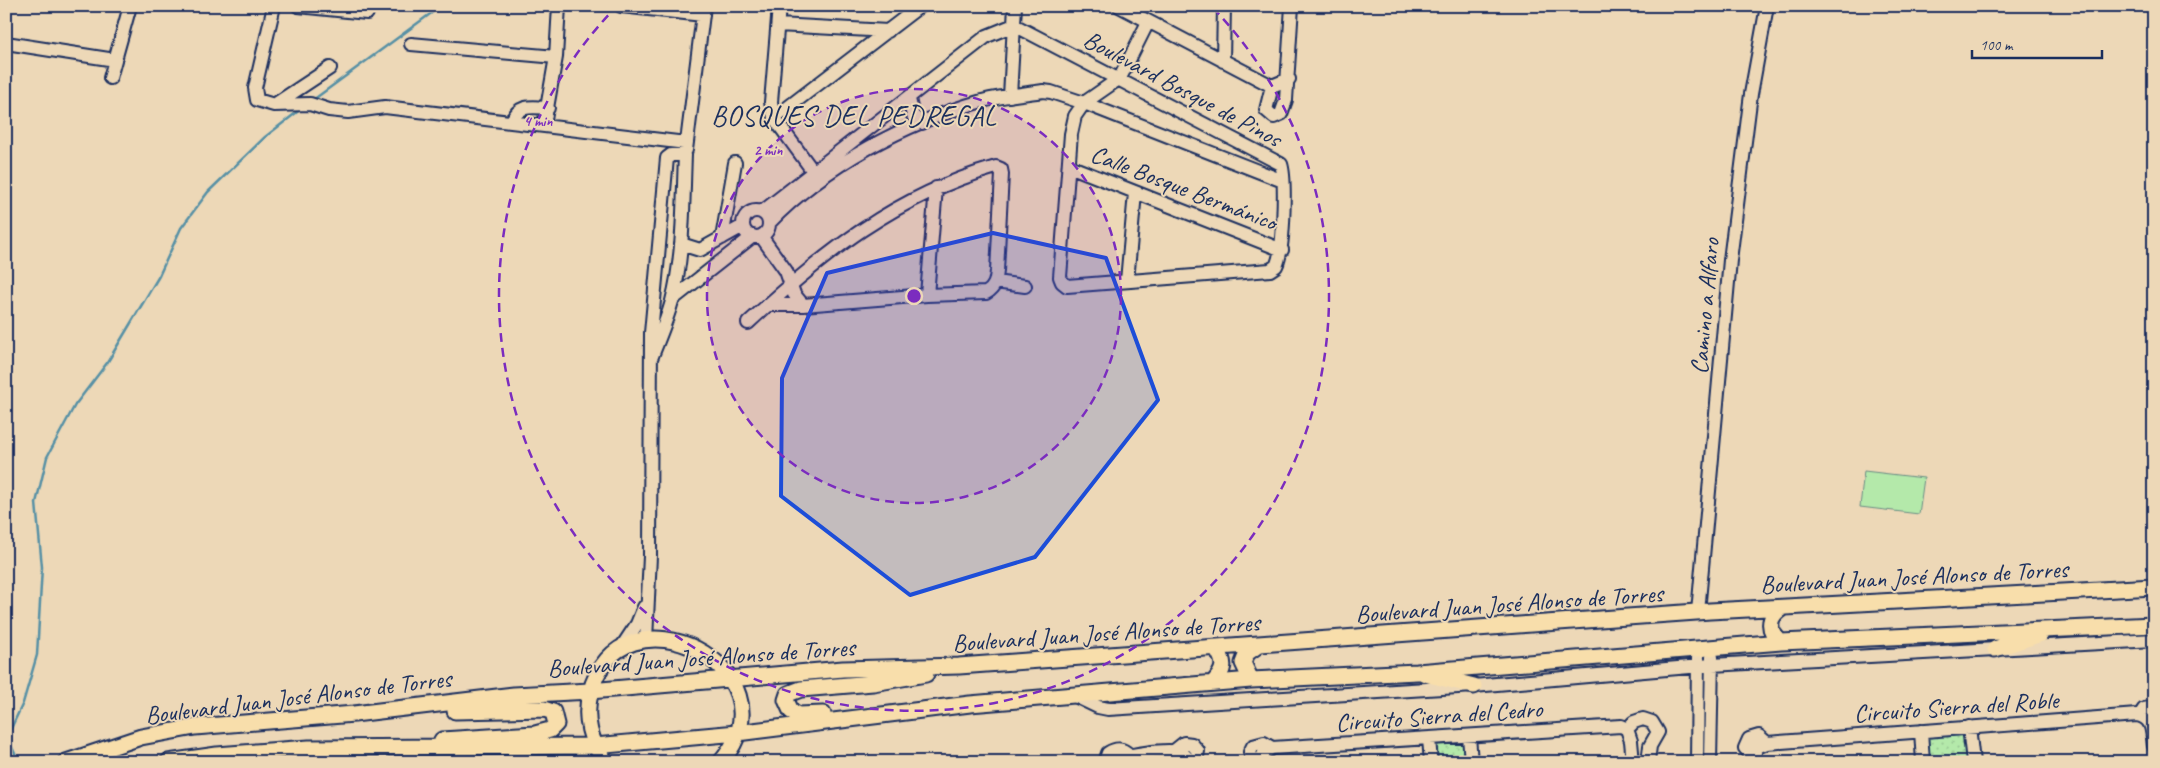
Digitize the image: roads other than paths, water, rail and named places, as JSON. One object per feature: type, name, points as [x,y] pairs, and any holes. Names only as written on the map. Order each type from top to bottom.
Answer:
[{"type":"main road","name":"Boulevard Juan José Alonso de Torres","points":[[66,762],[113,745],[167,731],[388,710],[514,695],[590,691],[650,684],[730,680],[843,669],[959,666],[1257,646],[1698,612],[2154,587]]},
{"type":"main road","points":[[1781,642],[1773,636],[1770,626],[1771,618],[1782,608]]},
{"type":"main road","name":"Boulevard Juan José Alonso de Torres","points":[[168,762],[224,754],[308,748],[595,746],[737,733],[1073,695],[1251,680],[1417,672],[1781,642],[2154,625]]},
{"type":"main road","points":[[1995,649],[2060,628]]},
{"type":"main road","points":[[606,762],[595,746],[588,720],[590,691],[601,668],[620,650],[646,640],[670,640],[694,646],[709,655],[730,680],[741,706],[737,733],[721,762]]},
{"type":"main road","points":[[1251,680],[1243,663],[1248,653],[1257,646]]},
{"type":"main road","points":[[1213,683],[1224,670],[1224,664],[1216,648]]},
{"type":"main road","points":[[902,713],[799,715],[791,712],[786,700],[792,690],[801,688],[896,680],[959,666]]},
{"type":"main road","points":[[1417,672],[1474,686]]},
{"type":"main road","points":[[388,710],[422,713],[544,709],[553,712],[556,720],[556,724],[550,730],[535,734],[464,737],[389,748]]},
{"type":"street","points":[[110,78],[130,6]]},
{"type":"street","points":[[274,6],[255,88],[257,100],[274,105],[310,104],[329,110],[348,112],[385,107],[512,121],[664,142],[686,149]]},
{"type":"street","points":[[298,6],[367,13]]},
{"type":"street","points":[[544,125],[556,57],[559,6]]},
{"type":"street","points":[[621,6],[704,10],[686,149],[681,244],[673,299],[667,320],[652,356]]},
{"type":"street","points":[[779,6],[771,102],[774,118],[816,176]]},
{"type":"street","points":[[774,118],[920,6]]},
{"type":"street","points":[[1010,96],[1015,6]]},
{"type":"street","points":[[1119,6],[1272,86],[1289,79]]},
{"type":"street","points":[[1223,61],[1224,6]]},
{"type":"street","points":[[1272,86],[1266,110],[1274,117],[1281,114],[1284,109],[1289,79],[1292,6]]},
{"type":"street","name":"Camino a Alfaro","points":[[1698,612],[1730,260],[1751,94],[1768,6]]},
{"type":"street","points":[[1148,22],[1120,78],[1084,103],[1075,116],[1060,277],[1062,282],[1067,286],[1270,270],[1276,266],[1282,250],[1283,181]]},
{"type":"street","points":[[778,25],[888,31]]},
{"type":"street","name":"Boulevard Bosque de Pinos","points":[[673,299],[762,228],[816,176],[987,36],[1014,25],[1120,78],[1281,164],[1283,181],[1210,151],[1051,92],[984,101],[922,123],[816,176]]},
{"type":"street","points":[[6,43],[115,60]]},
{"type":"street","points":[[411,44],[556,57]]},
{"type":"street","points":[[274,105],[330,68]]},
{"type":"street","points":[[909,99],[913,116],[922,123]]},
{"type":"street","points":[[512,121],[521,108],[548,108]]},
{"type":"street","points":[[890,114],[898,114],[903,117],[906,121],[905,130]]},
{"type":"street","points":[[1210,151],[1217,143],[1218,132]]},
{"type":"street","points":[[646,640],[650,556],[651,333],[667,158],[686,149]]},
{"type":"street","points":[[722,238],[735,162]]},
{"type":"street","name":"Calle Bosque Bermánico","points":[[1069,166],[1282,250]]},
{"type":"street","points":[[748,323],[768,305],[791,287],[806,273],[875,220],[936,188],[960,178],[996,168],[1000,169],[1002,174],[995,282],[992,290],[986,293],[927,295],[803,305],[768,305]]},
{"type":"street","points":[[927,295],[936,188]]},
{"type":"street","points":[[1128,281],[1135,193]]},
{"type":"street","points":[[727,206],[745,220],[748,234],[762,228]]},
{"type":"street","points":[[681,244],[700,250],[722,238],[745,220],[751,212],[789,265],[806,273]]},
{"type":"street","points":[[762,228],[788,275],[791,287],[803,305]]},
{"type":"street","points":[[700,250],[710,271]]},
{"type":"street","points":[[995,282],[1025,286]]},
{"type":"street","points":[[620,650],[637,624],[647,598]]},
{"type":"street","points":[[1073,695],[1098,707],[1108,709],[1474,686],[1712,665],[2154,640]]},
{"type":"street","points":[[1705,647],[1712,665],[1710,762]]},
{"type":"street","points":[[1697,762],[1698,666],[1705,647]]},
{"type":"street","points":[[2154,707],[2144,709],[2140,715],[2148,719],[2153,728],[2154,746]]},
{"type":"street","name":"Circuito Sierra del Roble","points":[[1752,759],[1757,747],[1767,743],[2140,715]]},
{"type":"street","name":"Circuito Sierra del Cedro","points":[[1253,762],[1250,752],[1253,746],[1264,743],[1272,748],[1621,726],[1627,729],[1634,722],[1643,719],[1655,724],[1658,732],[1650,746],[1648,762]]},
{"type":"street","points":[[1969,727],[1972,762]]},
{"type":"street","points":[[1627,729],[1631,741],[1633,762]]},
{"type":"street","points":[[1921,731],[1923,762]]},
{"type":"street","points":[[1469,736],[1471,762]]},
{"type":"street","points":[[1429,738],[1431,762]]},
{"type":"street","points":[[1174,752],[1184,743],[1192,744],[1198,751],[1196,762]]},
{"type":"street","points":[[1260,762],[1264,753],[1272,748]]},
{"type":"street","points":[[1105,762],[1108,753],[1117,749],[1122,750],[1129,756]]},
{"type":"street","points":[[1114,762],[1119,758],[1129,756],[1174,752],[1186,755],[1190,762]]},
{"type":"waterway","points":[[313,100],[441,6]]},
{"type":"waterway","points":[[19,762],[7,737],[23,703],[37,655],[42,567],[36,503],[47,457],[75,405],[107,363],[159,276],[181,228],[208,192],[265,137],[301,109]]},
{"type":"district","name":"BOSQUES DEL PEDREGAL","points":[[854,115]]}]
